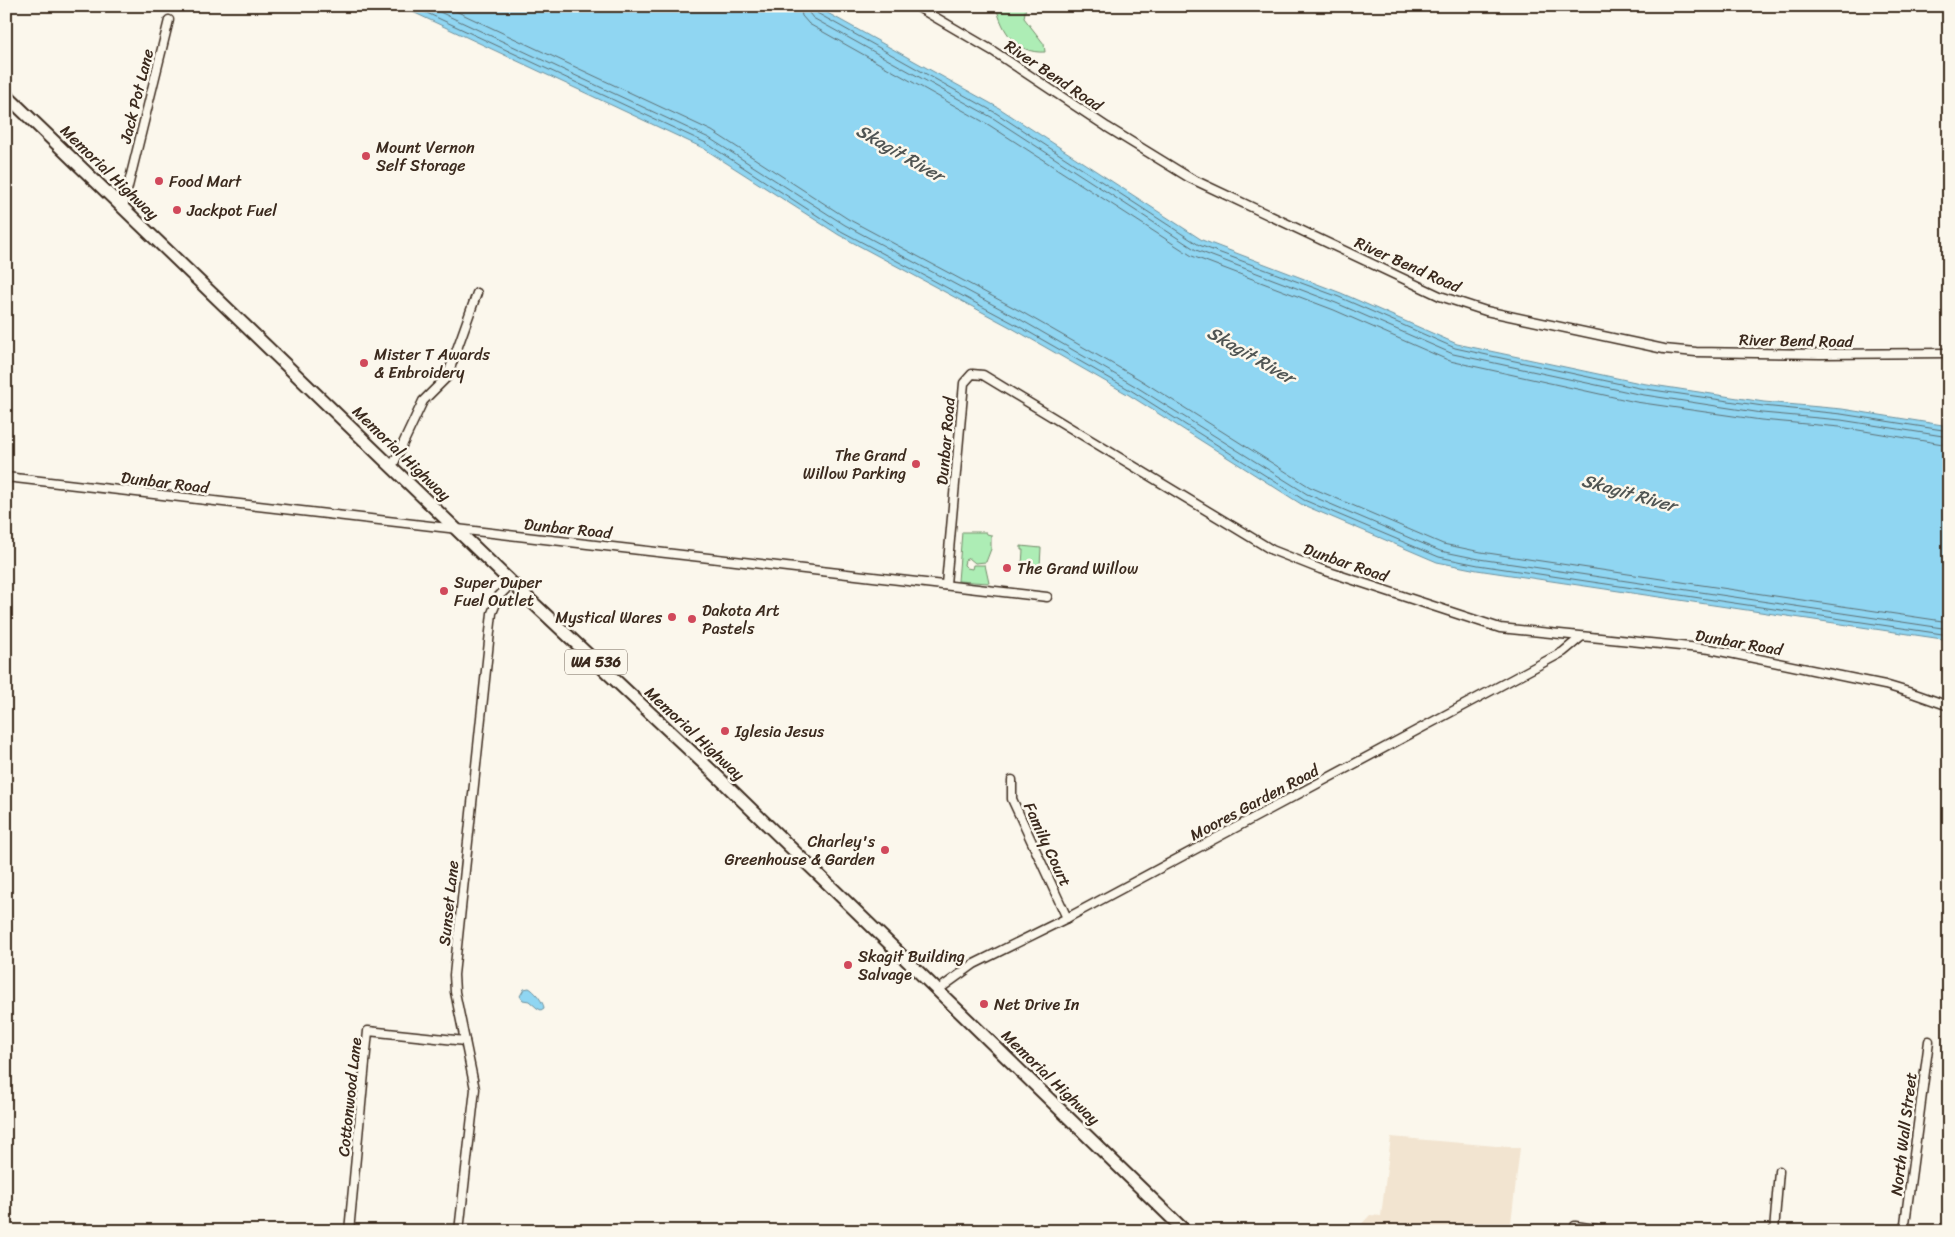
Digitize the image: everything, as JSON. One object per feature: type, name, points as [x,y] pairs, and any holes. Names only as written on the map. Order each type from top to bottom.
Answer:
[{"type":"main road","name":"Memorial Highway","points":[[6,95],[512,583],[716,776],[1185,1231]]},
{"type":"street","name":"River Bend Road","points":[[916,6],[993,51],[1107,127],[1190,178],[1440,296],[1486,311],[1664,349],[1696,352],[1820,354],[1949,353]]},
{"type":"street","name":"Jack Pot Lane","points":[[123,207],[169,20]]},
{"type":"street","points":[[392,467],[423,401],[447,377],[477,293]]},
{"type":"street","name":"Dunbar Road","points":[[6,477],[946,584],[964,383],[972,374],[983,375],[1272,550],[1320,569],[1500,628],[1581,638],[1710,649],[1884,685],[1949,706]]},
{"type":"street","name":"Sunset Lane","points":[[459,1231],[475,1089],[455,992],[454,975],[492,613],[499,596],[512,583]]},
{"type":"street","points":[[946,584],[1047,597]]},
{"type":"street","name":"Moores Garden Road","points":[[938,990],[974,964],[1067,918],[1563,652],[1581,638]]},
{"type":"street","name":"Family Court","points":[[1012,780],[1012,798],[1067,918]]},
{"type":"street","name":"Cottonwood Lane","points":[[349,1231],[368,1031],[465,1040]]},
{"type":"street","name":"North Wall Street","points":[[1904,1231],[1929,1041]]},
{"type":"street","points":[[1774,1231],[1779,1171]]},
{"type":"street","points":[[1575,1226],[1610,1231]]},
{"type":"shaded area","points":[[1391,1137],[1520,1148],[1510,1231],[1355,1231],[1370,1215],[1381,1216]]},
{"type":"green space","points":[[996,6],[1026,6],[1024,18],[1044,44],[1045,52],[1035,52],[1018,45],[1006,32]]},
{"type":"green space","points":[[962,532],[986,532],[991,535],[991,549],[986,562],[975,563],[969,558],[965,560],[964,565],[972,569],[973,565],[985,565],[989,583],[958,581]]},
{"type":"green space","points":[[1021,546],[1041,548],[1040,566],[1022,565],[1023,550],[1021,550]]},
{"type":"water","name":"Skagit River","points":[[400,6],[815,6],[999,108],[1202,240],[1341,293],[1457,344],[1640,383],[1764,402],[1842,409],[1949,426],[1949,640],[1477,570],[1437,562],[1301,504],[1129,395],[1010,327],[839,235],[703,148]]},
{"type":"water","points":[[529,988],[542,1003],[544,1008],[541,1010],[529,1001],[523,1000],[520,996],[524,989]]},
{"type":"place","name":"Mount Vernon Self Storage","points":[[366,156]]},
{"type":"place","name":"Food Mart","points":[[159,181]]},
{"type":"place","name":"Jackpot Fuel","points":[[177,210]]},
{"type":"place","name":"Mister T Awards & Enbroidery","points":[[364,363]]},
{"type":"place","name":"The Grand Willow Parking","points":[[916,464]]},
{"type":"place","name":"The Grand Willow","points":[[1007,568]]},
{"type":"place","name":"Super Duper Fuel Outlet","points":[[444,591]]},
{"type":"place","name":"Mystical Wares","points":[[672,617]]},
{"type":"place","name":"Dakota Art Pastels","points":[[692,619]]},
{"type":"place","name":"Iglesia Jesus","points":[[725,731]]},
{"type":"place","name":"Charley's Greenhouse & Garden","points":[[885,850]]},
{"type":"place","name":"Skagit Building Salvage","points":[[848,965]]},
{"type":"place","name":"Net Drive In","points":[[984,1004]]}]
